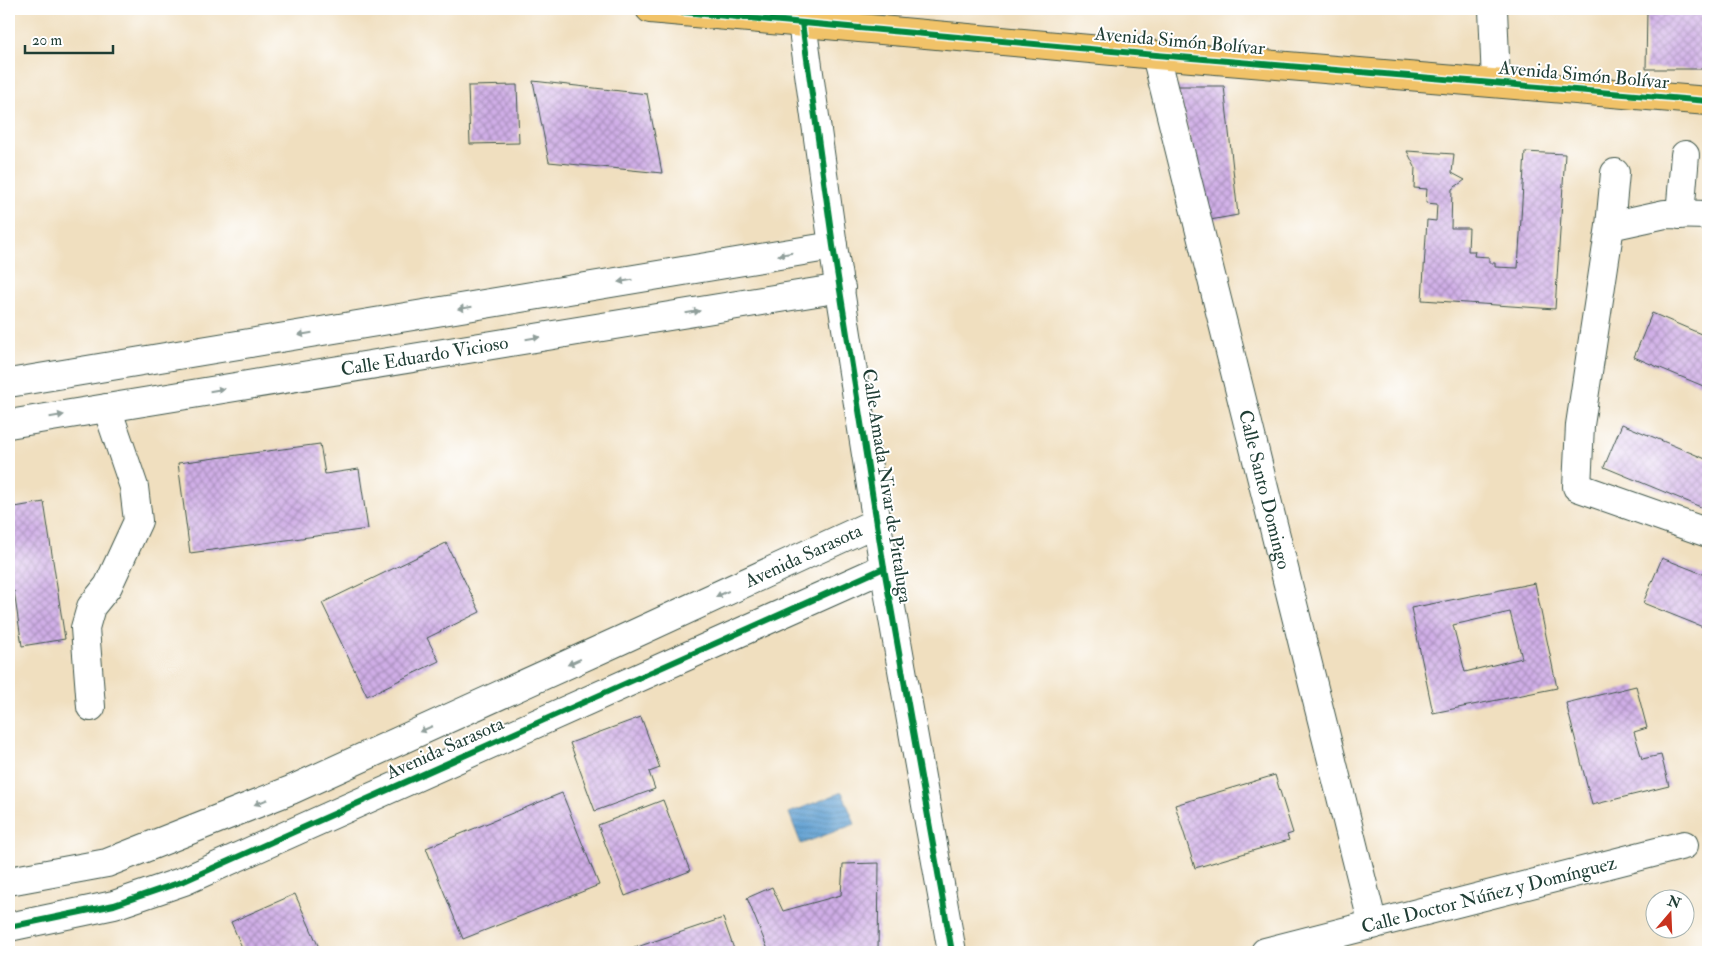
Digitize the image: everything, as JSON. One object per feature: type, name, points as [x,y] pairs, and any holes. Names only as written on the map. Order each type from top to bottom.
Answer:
[{"type":"main road","name":"Avenida Simón Bolívar","points":[[650,9],[1708,101]]},
{"type":"street","points":[[1493,9],[1496,83]]},
{"type":"street","name":"Calle Amada Nivar de Pittaluga","points":[[802,22],[834,246],[884,568],[952,952]]},
{"type":"street","name":"Calle Santo Domingo","points":[[1156,54],[1374,925]]},
{"type":"street","points":[[1680,215],[1685,155]]},
{"type":"street","points":[[1615,173],[1610,226],[1580,425],[1577,487],[1708,533]]},
{"type":"street","points":[[1610,226],[1665,214],[1708,215]]},
{"type":"street","points":[[9,383],[834,246]]},
{"type":"street","name":"Calle Eduardo Vicioso","points":[[9,424],[841,288]]},
{"type":"street","points":[[154,360],[162,399]]},
{"type":"street","points":[[91,707],[85,628],[91,607],[108,586],[138,521],[134,487],[107,408]]},
{"type":"street","name":"Avenida Sarasota","points":[[9,881],[107,863],[291,790],[877,522]]},
{"type":"street","name":"Avenida Sarasota","points":[[9,927],[114,905],[184,881],[884,568]]},
{"type":"street","points":[[621,640],[640,678]]},
{"type":"street","points":[[291,790],[308,826]]},
{"type":"street","name":"Calle Doctor Núñez y Domínguez","points":[[1265,952],[1684,845]]},
{"type":"water","points":[[842,792],[855,824],[801,844],[789,813]]},
{"type":"building","points":[[1647,9],[1708,9],[1708,69],[1646,69]]},
{"type":"building","points":[[533,81],[647,94],[662,173],[549,162]]},
{"type":"building","points":[[517,85],[519,143],[470,144],[468,86]]},
{"type":"building","points":[[1177,86],[1224,86],[1238,215],[1210,220]]},
{"type":"building","points":[[1407,151],[1454,154],[1452,173],[1465,180],[1452,189],[1451,228],[1469,228],[1468,251],[1475,251],[1474,256],[1489,257],[1489,263],[1495,263],[1495,267],[1518,268],[1525,152],[1565,154],[1555,309],[1422,300],[1427,220],[1436,221],[1437,204],[1426,203],[1427,189],[1414,188],[1415,167]]},
{"type":"building","points":[[1652,313],[1708,337],[1708,388],[1634,357]]},
{"type":"building","points":[[1622,424],[1708,460],[1708,510],[1604,467]]},
{"type":"building","points":[[320,444],[325,474],[359,469],[368,529],[190,553],[178,463]]},
{"type":"building","points":[[44,502],[65,639],[22,646],[14,591],[9,592],[9,508]]},
{"type":"building","points":[[446,543],[480,612],[427,638],[439,661],[367,696],[322,603]]},
{"type":"building","points":[[1662,558],[1708,576],[1708,629],[1643,603]]},
{"type":"building","points":[[1535,583],[1557,688],[1433,713],[1411,608]],"holes":[[[1510,612],[1522,658],[1465,672],[1453,625]]]},
{"type":"building","points":[[1636,686],[1647,728],[1634,732],[1642,759],[1661,755],[1669,786],[1592,805],[1566,703]]},
{"type":"building","points":[[641,717],[660,768],[649,772],[655,789],[595,811],[570,743]]},
{"type":"building","points":[[1275,775],[1293,833],[1287,835],[1289,840],[1195,868],[1175,805]]},
{"type":"building","points":[[562,793],[599,885],[463,939],[426,848]]},
{"type":"building","points":[[663,800],[690,871],[625,896],[598,825]]},
{"type":"building","points":[[879,863],[878,952],[769,952],[747,898],[772,887],[783,911],[841,895],[843,864]]},
{"type":"building","points":[[295,894],[321,952],[244,952],[231,922]]},
{"type":"building","points":[[723,918],[735,952],[635,952],[634,948]]},
{"type":"cycle path","points":[[650,9],[1156,55],[1708,101]]},
{"type":"cycle path","points":[[802,23],[833,246],[884,568],[952,952]]},
{"type":"cycle path","points":[[9,927],[114,905],[184,881],[884,568]]}]
